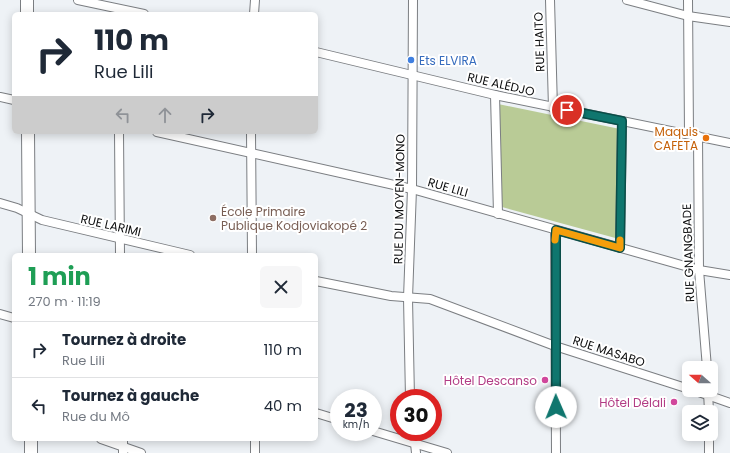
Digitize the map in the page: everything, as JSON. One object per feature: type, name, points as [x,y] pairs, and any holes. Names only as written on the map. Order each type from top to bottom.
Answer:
[{"type":"street","points":[[27,0],[27,12]]},
{"type":"street","points":[[78,0],[135,12]]},
{"type":"street","points":[[254,12],[255,0]]},
{"type":"street","name":"RUE DU MOYEN-MONO","points":[[410,389],[408,298],[412,189],[413,0]]},
{"type":"street","name":"RUE HAITO","points":[[550,0],[553,108]]},
{"type":"street","points":[[628,0],[688,16],[730,22]]},
{"type":"street","name":"RUE GNANGBADE","points":[[688,0],[699,270],[706,361]]},
{"type":"street","name":"RUE ALÉDJO","points":[[318,52],[412,76],[553,108],[730,143]]},
{"type":"street","points":[[495,95],[498,214]]},
{"type":"street","points":[[0,97],[12,100]]},
{"type":"street","points":[[620,248],[622,121]]},
{"type":"street","points":[[28,134],[29,253]]},
{"type":"street","points":[[119,134],[120,253]]},
{"type":"street","name":"RUE LILI","points":[[166,134],[412,189],[699,270],[730,275]]},
{"type":"street","points":[[251,134],[252,253]]},
{"type":"street","name":"RUE LARIMI","points":[[0,203],[17,208],[49,222],[181,253]]},
{"type":"street","points":[[556,230],[556,453]]},
{"type":"street","points":[[318,282],[408,298]]},
{"type":"street","name":"RUE MASABO","points":[[408,298],[430,299],[555,346],[682,387]]},
{"type":"street","points":[[0,314],[12,317]]},
{"type":"street","points":[[718,397],[730,403]]},
{"type":"street","points":[[318,414],[330,417]]},
{"type":"street","points":[[382,434],[447,453]]},
{"type":"street","points":[[31,441],[31,453]]},
{"type":"street","points":[[107,441],[141,453]]},
{"type":"street","points":[[255,441],[255,453]]},
{"type":"street","points":[[414,441],[416,453]]},
{"type":"street","points":[[709,441],[709,453]]},
{"type":"green space","points":[[498,104],[620,129],[619,239],[502,207]]},
{"type":"slow traffic","points":[[555,240],[556,230],[620,248],[620,240]]},
{"type":"place","name":"Ets ELVIRA","points":[[411,60]]},
{"type":"place","name":"Maquis CAFETA","points":[[706,138]]},
{"type":"place","name":"École Primaire Publique Kodjoviakopé 2","points":[[213,218]]},
{"type":"place","name":"Hôtel Descanso","points":[[545,380]]},
{"type":"place","name":"Hôtel Délali","points":[[674,402]]},
{"type":"route","points":[[556,407],[556,230],[620,248],[622,121],[567,110]]}]
